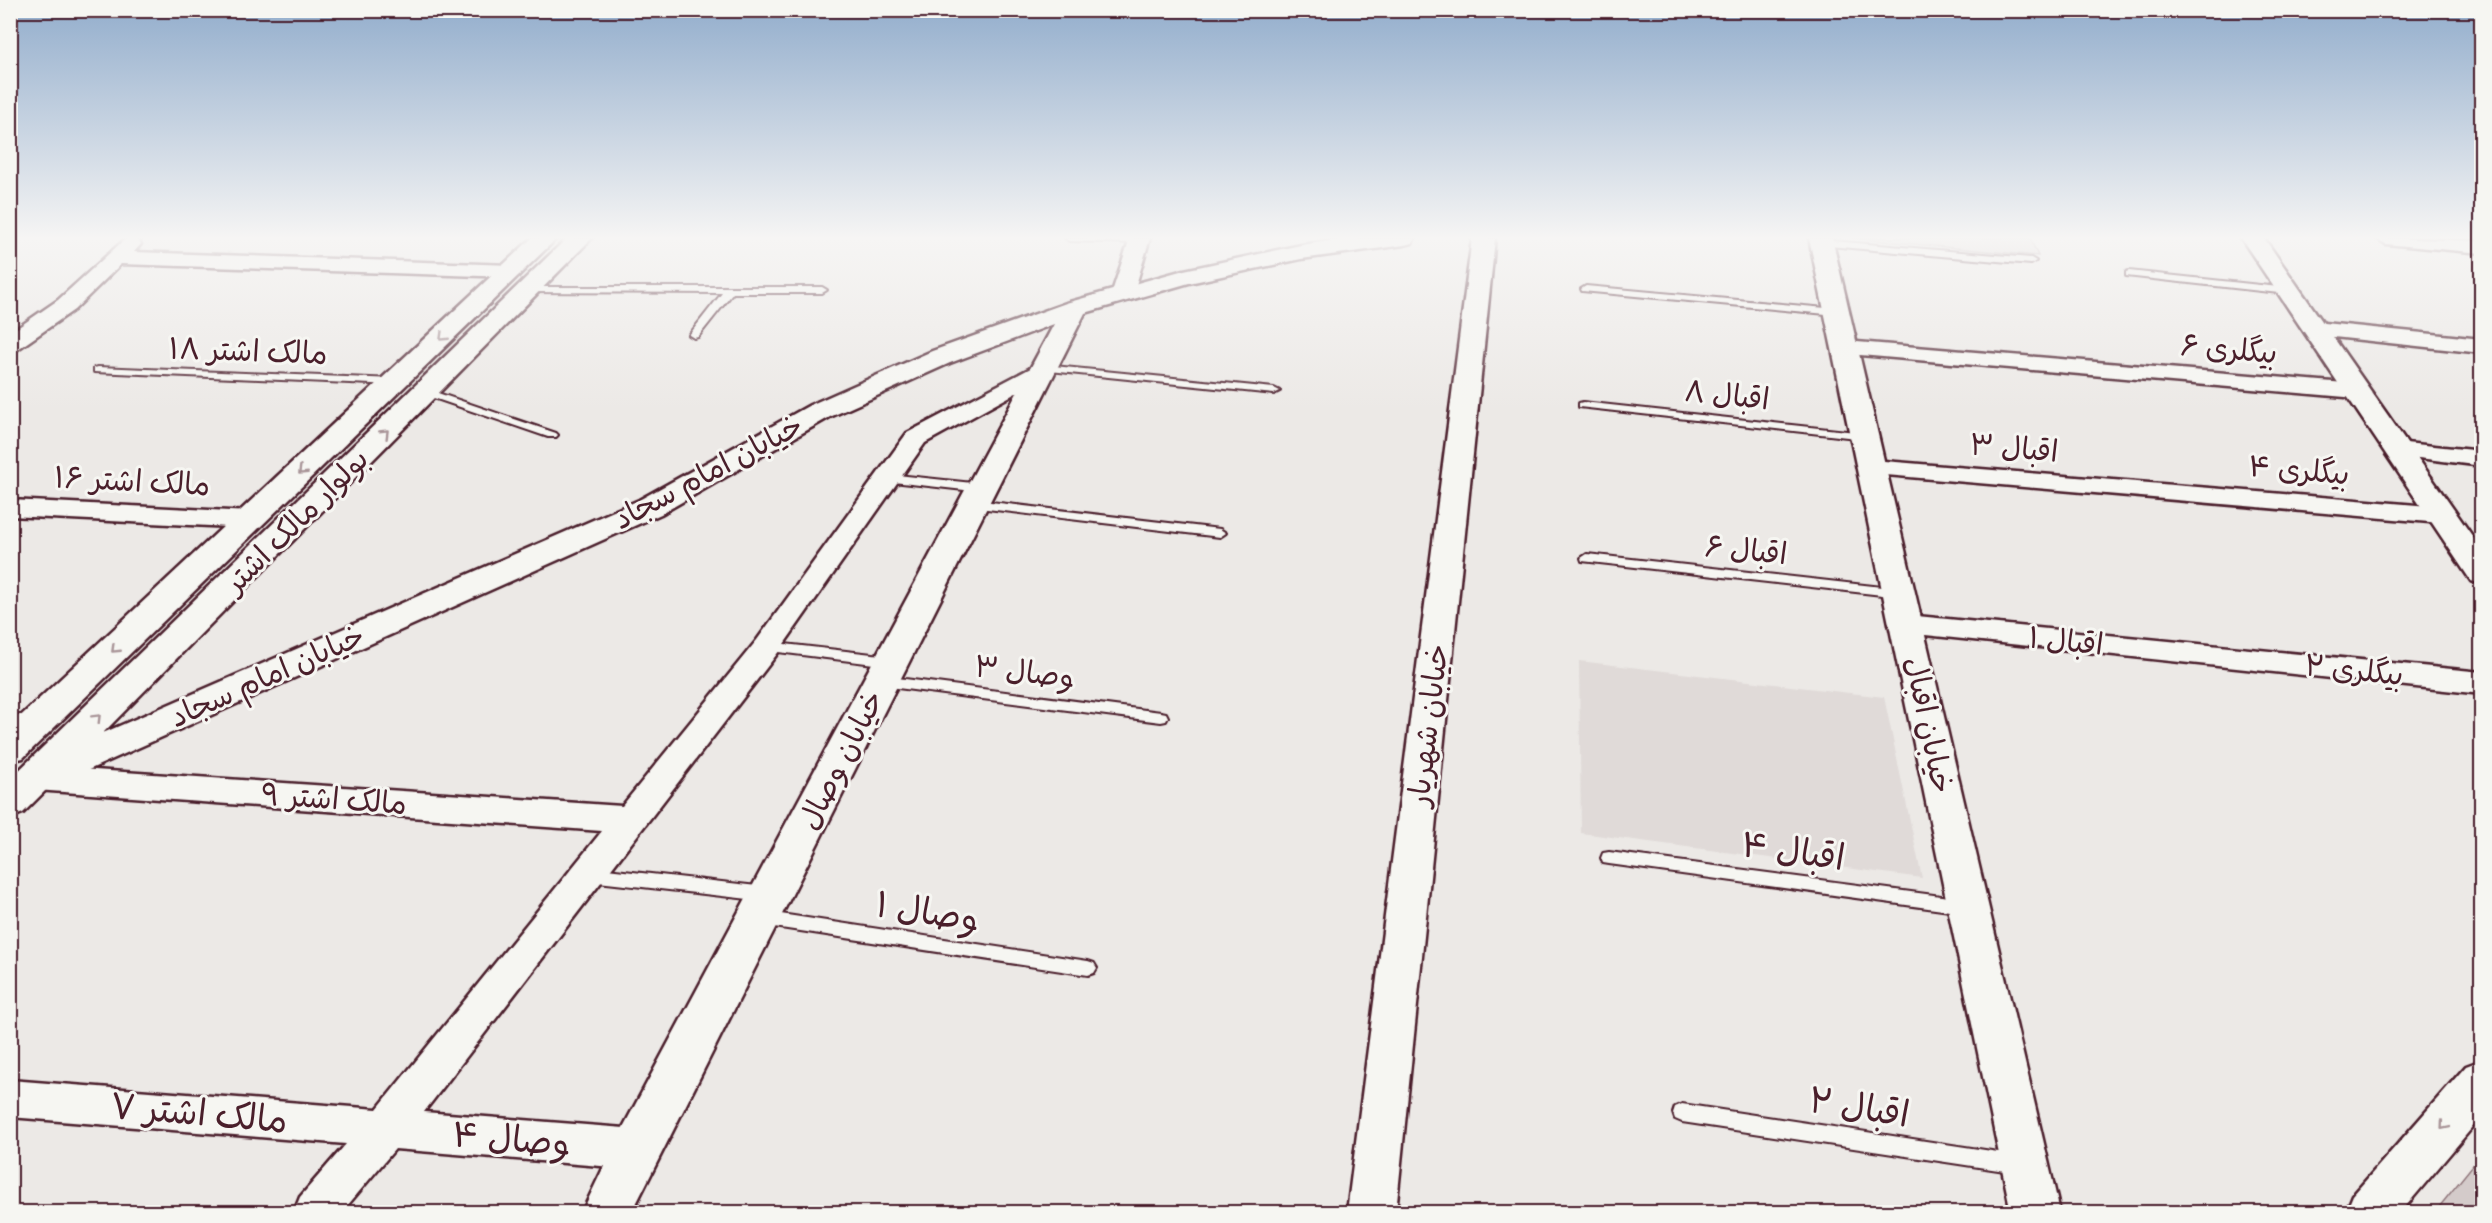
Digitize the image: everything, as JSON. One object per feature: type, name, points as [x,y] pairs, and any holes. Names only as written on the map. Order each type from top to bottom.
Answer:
[{"type":"street","points":[[15,339],[66,305],[77,295]]},
{"type":"street","name":"بولوار مالک اشتر","points":[[10,748],[25,720],[137,628],[395,382],[502,295]]},
{"type":"street","name":"بولوار مالک اشتر","points":[[10,803],[426,392],[507,295]]},
{"type":"street","name":"خیابان امام سجاد","points":[[36,778],[650,507],[820,411],[931,361],[1075,308],[1122,295]]},
{"type":"street","name":"خیابان شهریار","points":[[1371,1212],[1477,295]]},
{"type":"street","name":"خیابان اقبال","points":[[1833,295],[2036,1212]]},
{"type":"street","points":[[2291,295],[2481,574]]},
{"type":"street","name":"خیابان وصال","points":[[607,1212],[637,1149],[1075,308]]},
{"type":"street","points":[[2314,329],[2481,346]]},
{"type":"street","name":"بیگلری ۶","points":[[1845,348],[2357,391]]},
{"type":"street","points":[[315,1212],[387,1128],[767,647],[916,438],[1044,368]]},
{"type":"street","points":[[2396,449],[2481,459]]},
{"type":"street","name":"اقبال ۳","points":[[1868,452],[2151,491]]},
{"type":"street","name":"بیگلری ۴","points":[[2151,491],[2441,515]]},
{"type":"street","name":"مالک اشتر ۱۶","points":[[10,508],[250,520]]},
{"type":"street","name":"اقبال ۱","points":[[1903,609],[2226,657]]},
{"type":"street","points":[[137,628],[183,632]]},
{"type":"street","name":"بیگلری ۲","points":[[2226,657],[2481,683]]},
{"type":"street","name":"مالک اشتر ۹","points":[[36,778],[632,820]]},
{"type":"street","points":[[2370,1212],[2481,1081]]},
{"type":"street","name":"مالک اشتر ۷","points":[[10,1098],[387,1128]]},
{"type":"street","name":"وصال ۴","points":[[387,1128],[637,1149]]},
{"type":"lane","points":[[694,335],[726,295]]},
{"type":"lane","points":[[1652,295],[1837,312]]},
{"type":"lane","points":[[1044,368],[1274,391]]},
{"type":"lane","name":"مالک اشتر ۱۸","points":[[98,370],[395,382]]},
{"type":"lane","points":[[426,392],[552,435]]},
{"type":"lane","name":"اقبال ۸","points":[[1583,405],[1868,452]]},
{"type":"lane","points":[[888,478],[978,496],[1220,533]]},
{"type":"lane","name":"اقبال ۶","points":[[1587,558],[1903,609]]},
{"type":"lane","name":"وصال ۳","points":[[767,647],[887,671],[1161,717]]},
{"type":"lane","name":"اقبال ۴","points":[[1609,858],[1969,907]]},
{"type":"lane","name":"وصال ۱","points":[[589,874],[1088,968]]},
{"type":"lane","name":"اقبال ۲","points":[[1682,1113],[2026,1166]]},
{"type":"shaded area","points":[[1579,661],[1884,697],[1922,878],[1581,833]]},
{"type":"shaded area","points":[[2481,1155],[2481,1212],[2435,1212]]}]
